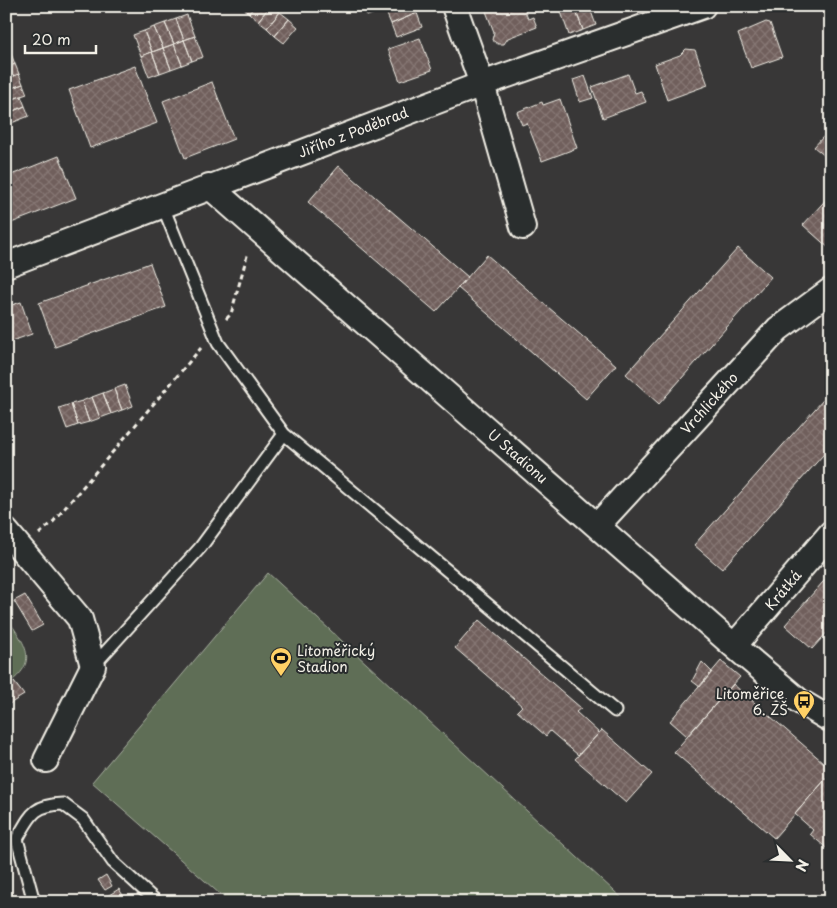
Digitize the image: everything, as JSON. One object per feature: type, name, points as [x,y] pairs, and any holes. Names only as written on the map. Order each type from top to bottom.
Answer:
[{"type":"street","points":[[454,6],[482,84],[523,227]]},
{"type":"street","name":"Jiřího z Poděbrad","points":[[6,265],[209,186],[482,84],[697,7]]},
{"type":"street","name":"U Stadionu","points":[[209,186],[734,646],[799,701],[830,718]]},
{"type":"street","name":"Vrchlického","points":[[597,526],[778,329],[831,290]]},
{"type":"street","points":[[6,531],[80,619],[93,666],[46,760]]},
{"type":"street","name":"Krátká","points":[[734,646],[831,533]]},
{"type":"lane","points":[[162,204],[218,343],[284,434],[615,711]]},
{"type":"lane","points":[[93,666],[200,548],[284,434]]},
{"type":"lane","points":[[34,902],[17,839],[30,815],[45,804],[63,804],[83,820],[113,862],[157,902]]},
{"type":"path","points":[[21,549],[53,522],[231,314],[250,245],[259,230]]},
{"type":"green space","name":"Litoměřický Stadion","points":[[268,573],[626,902],[229,902],[92,782]]},
{"type":"green space","points":[[6,617],[24,644],[26,660],[17,677],[6,685]]},
{"type":"building","points":[[113,6],[125,6],[115,10]]},
{"type":"building","points":[[241,6],[255,6],[249,13]]},
{"type":"building","points":[[255,6],[270,6],[258,21],[249,13]]},
{"type":"building","points":[[270,6],[280,12],[267,28],[258,21]]},
{"type":"building","points":[[363,6],[394,6],[367,16]]},
{"type":"building","points":[[401,6],[415,6],[417,13],[391,24],[386,12]]},
{"type":"building","points":[[484,6],[523,6],[528,19],[533,17],[537,27],[508,38],[504,44],[498,44],[492,40],[494,32]]},
{"type":"building","points":[[559,6],[574,6],[583,30],[569,35]]},
{"type":"building","points":[[574,6],[589,6],[596,25],[583,30]]},
{"type":"building","points":[[280,12],[289,19],[275,36],[267,28]]},
{"type":"building","points":[[417,13],[422,27],[396,37],[391,24]]},
{"type":"building","points":[[187,15],[195,36],[184,40],[176,19]]},
{"type":"building","points":[[176,19],[184,40],[174,44],[165,23]]},
{"type":"building","points":[[289,19],[298,27],[284,43],[275,36]]},
{"type":"building","points":[[766,22],[770,23],[782,57],[751,68],[738,34]]},
{"type":"building","points":[[165,23],[174,44],[163,48],[154,27]]},
{"type":"building","points":[[154,27],[163,48],[152,52],[144,31]]},
{"type":"building","points":[[144,31],[152,52],[141,56],[133,35]]},
{"type":"building","points":[[195,36],[203,57],[192,61],[184,40]]},
{"type":"building","points":[[420,38],[432,70],[400,81],[388,49]]},
{"type":"building","points":[[184,40],[192,61],[182,65],[174,44]]},
{"type":"building","points":[[174,44],[182,65],[171,69],[163,48]]},
{"type":"building","points":[[163,48],[171,69],[160,73],[152,52]]},
{"type":"building","points":[[686,49],[695,50],[708,85],[667,100],[655,64],[680,55]]},
{"type":"building","points":[[152,52],[160,73],[149,77],[141,56]]},
{"type":"building","points":[[11,54],[15,64],[6,68],[6,56]]},
{"type":"building","points":[[15,64],[19,74],[6,79],[6,68]]},
{"type":"building","points":[[135,66],[157,123],[90,148],[69,90]]},
{"type":"building","points":[[19,74],[23,84],[6,90],[6,79]]},
{"type":"building","points":[[628,74],[635,93],[641,91],[646,102],[603,118],[592,87]]},
{"type":"building","points":[[585,76],[593,98],[580,102],[573,80]]},
{"type":"building","points":[[212,82],[234,139],[185,158],[163,101]]},
{"type":"building","points":[[23,84],[27,94],[7,101],[6,90]]},
{"type":"building","points":[[21,96],[25,106],[6,114],[6,102]]},
{"type":"building","points":[[560,99],[577,148],[542,161],[527,123],[522,125],[517,112],[542,102],[543,105]]},
{"type":"building","points":[[25,106],[29,116],[9,124],[6,114]]},
{"type":"building","points":[[831,128],[831,161],[814,147]]},
{"type":"building","points":[[59,156],[76,198],[6,225],[6,177]]},
{"type":"building","points":[[339,166],[468,277],[436,312],[308,202]]},
{"type":"building","points":[[831,194],[831,250],[803,225]]},
{"type":"building","points":[[738,248],[771,277],[659,404],[626,374]]},
{"type":"building","points":[[487,255],[616,365],[586,399],[458,288]]},
{"type":"building","points":[[150,263],[166,307],[55,347],[39,303]]},
{"type":"building","points":[[21,302],[32,334],[6,343],[6,307]]},
{"type":"building","points":[[125,385],[133,406],[122,410],[114,389]]},
{"type":"building","points":[[114,389],[122,410],[111,414],[103,393]]},
{"type":"building","points":[[831,391],[831,446],[722,569],[694,545]]},
{"type":"building","points":[[103,393],[111,414],[100,418],[92,397]]},
{"type":"building","points":[[92,397],[100,418],[89,422],[82,401]]},
{"type":"building","points":[[82,401],[89,422],[78,425],[71,404]]},
{"type":"building","points":[[71,404],[78,425],[67,429],[59,408]]},
{"type":"building","points":[[831,573],[831,628],[812,649],[785,625]]},
{"type":"building","points":[[25,595],[43,625],[32,631],[14,601]]},
{"type":"building","points":[[479,620],[581,708],[576,712],[599,733],[578,755],[550,731],[546,736],[517,711],[522,706],[455,648]]},
{"type":"building","points":[[721,661],[740,677],[687,736],[670,721]]},
{"type":"building","points":[[702,662],[712,672],[700,687],[692,681]]},
{"type":"building","points":[[14,682],[24,695],[6,706],[6,688]]},
{"type":"building","points":[[733,684],[831,769],[831,773],[774,838],[674,752]]},
{"type":"building","points":[[602,730],[652,774],[626,803],[575,759]]},
{"type":"building","points":[[831,773],[831,852],[810,834],[813,830],[795,814]]},
{"type":"building","points":[[106,875],[112,886],[105,890],[98,880]]},
{"type":"building","points":[[119,889],[127,902],[107,902],[104,898]]},
{"type":"building","points":[[11,892],[13,902],[6,902],[6,894]]},
{"type":"place","name":"Litoměřický Stadion","points":[[281,677]]},
{"type":"place","name":"Litoměřice, 6. ZŠ","points":[[804,720]]}]
